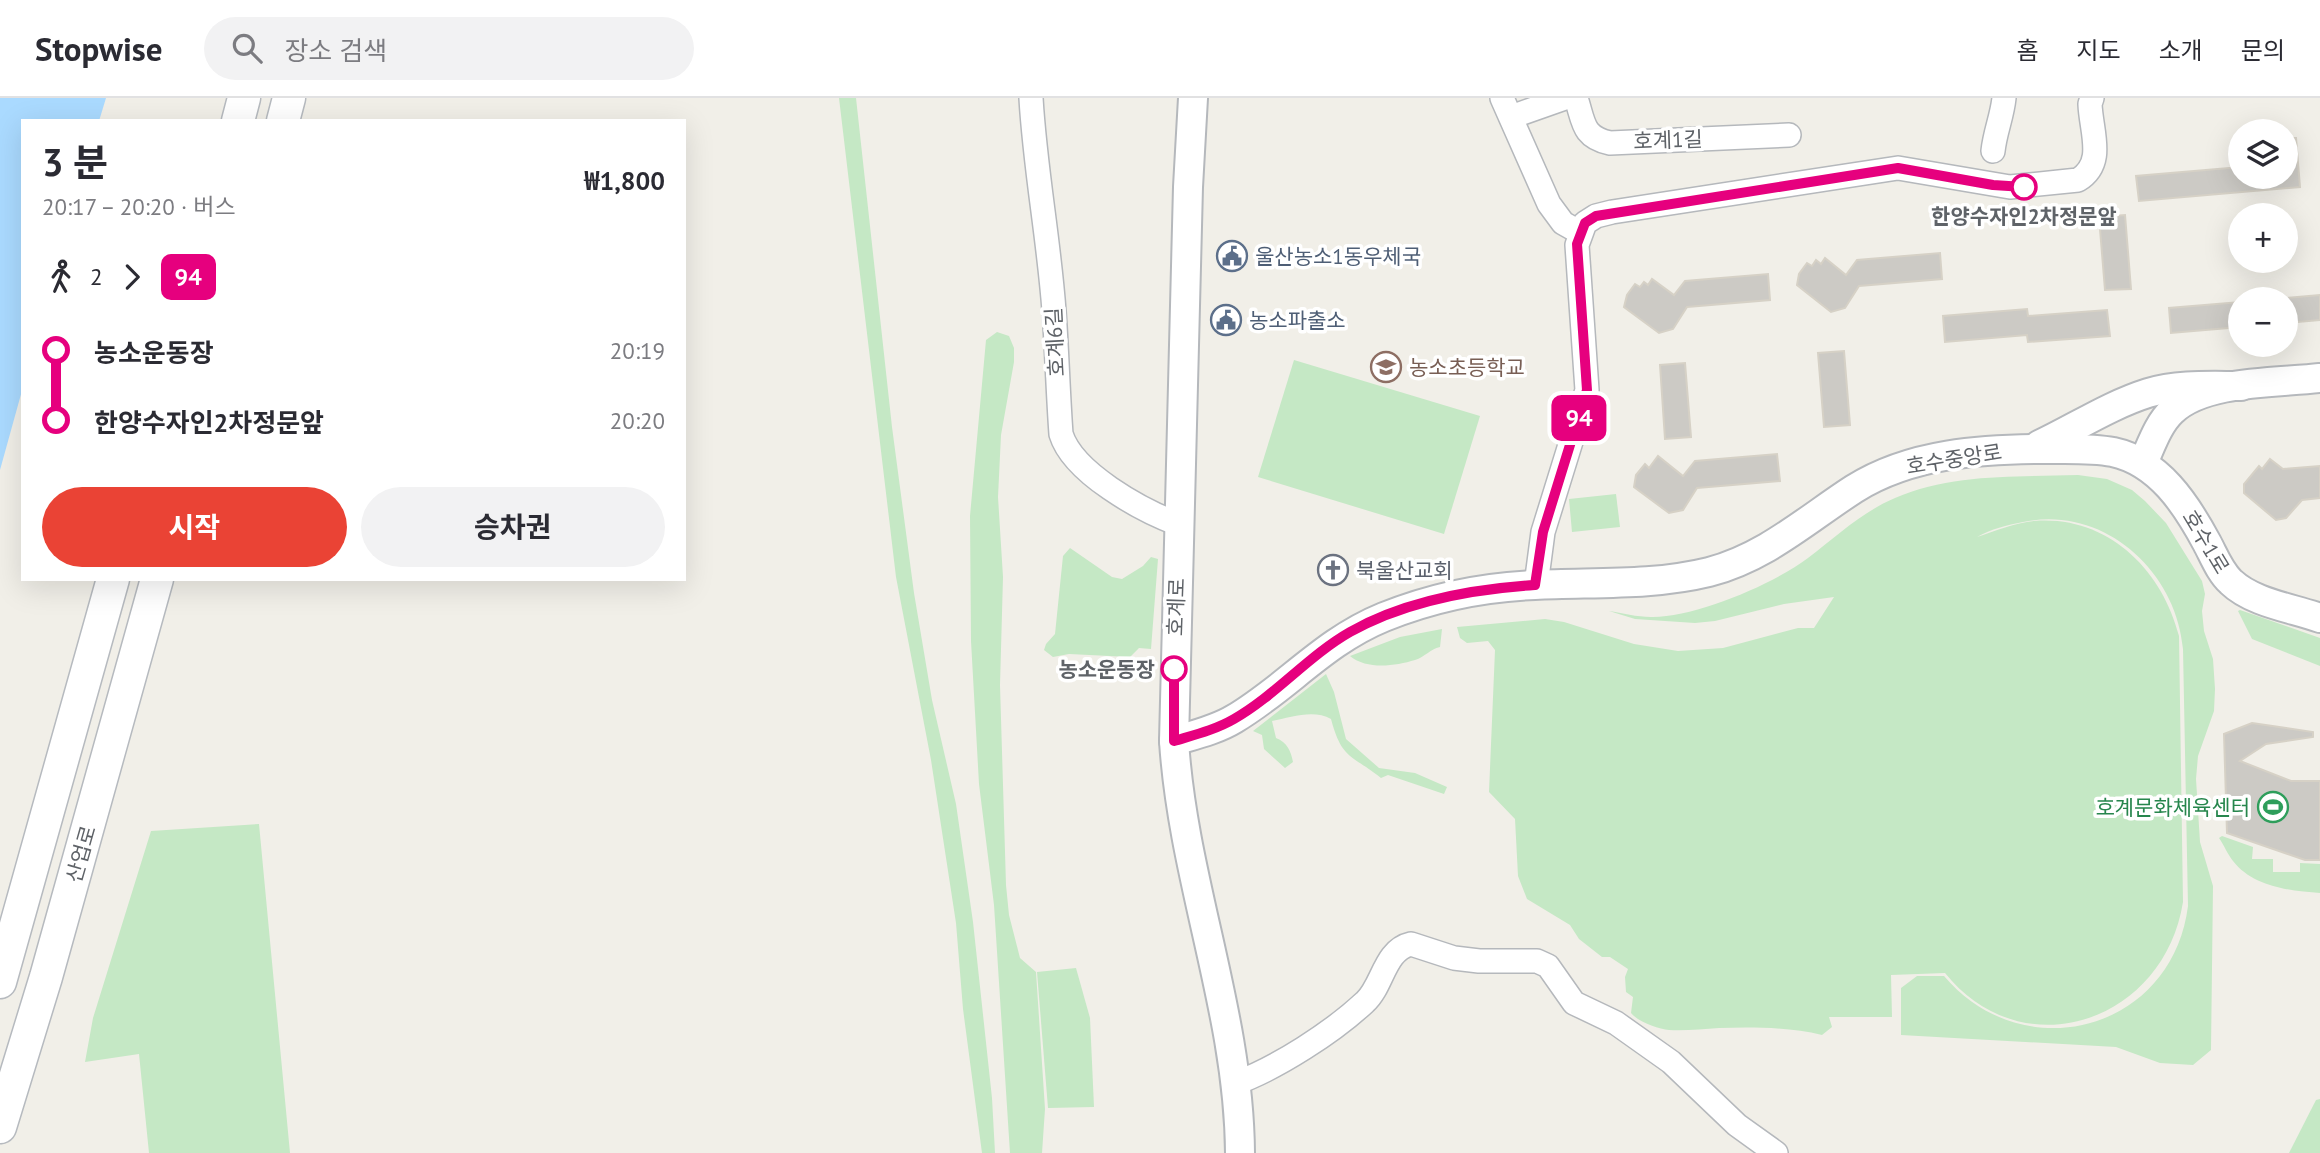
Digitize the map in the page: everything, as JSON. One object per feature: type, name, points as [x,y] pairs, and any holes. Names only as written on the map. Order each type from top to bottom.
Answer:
[{"type":"main road","points":[[239,119],[244,98]]},
{"type":"main road","points":[[284,119],[289,98]]},
{"type":"main road","name":"산업로","points":[[0,982],[112,581]]},
{"type":"main road","name":"산업로","points":[[0,1128],[46,977],[156,581]]},
{"type":"street","name":"호계6길","points":[[1031,98],[1034,153],[1044,215],[1054,312],[1061,434],[1065,447],[1083,466],[1134,503],[1178,524]]},
{"type":"street","name":"호계로","points":[[1193,98],[1178,524],[1174,741],[1177,785],[1186,841],[1224,1005],[1236,1083],[1240,1153]]},
{"type":"street","points":[[1565,98],[1506,108],[1549,204],[1563,223],[1579,232]]},
{"type":"street","name":"호계1길","points":[[1576,98],[1587,133],[1596,140],[1610,142],[1788,135]]},
{"type":"street","points":[[1993,151],[1995,131],[2003,116],[2004,98]]},
{"type":"street","points":[[1535,585],[1543,532],[1587,390],[1576,263],[1579,232],[1585,223],[1596,216],[1612,212],[1898,168],[2010,187],[2078,180],[2088,174],[2095,158],[2090,104],[2092,98]]},
{"type":"street","points":[[2143,463],[2171,411],[2186,400],[2214,390],[2320,378]]},
{"type":"street","points":[[2030,449],[2116,406],[2150,393],[2189,386],[2241,386]]},
{"type":"street","name":"호수중앙로","points":[[1174,741],[1205,732],[1234,719],[1323,650],[1351,632],[1387,616],[1485,589],[1663,580],[1710,571],[1757,554],[1792,534],[1856,488],[1891,470],[1930,458],[1976,452],[2092,449],[2115,452],[2143,463]]},
{"type":"street","name":"호수1로","points":[[2143,463],[2163,479],[2183,502],[2228,580],[2258,597],[2320,618]]},
{"type":"street","points":[[1236,1083],[1274,1066],[1366,1002],[1392,956],[1411,944],[1454,958],[1537,961],[1548,966],[1574,1003],[1626,1028],[1671,1062],[1737,1125],[1776,1153]]},
{"type":"green space","points":[[839,98],[856,98],[892,427],[914,593],[932,700],[956,804],[973,922],[992,1098],[995,1153],[982,1153],[963,1009],[956,923],[931,760],[896,577]]},
{"type":"green space","points":[[997,332],[1009,336],[1014,348],[1001,435],[998,497],[1003,577],[1000,685],[1006,885],[1009,915],[1020,958],[1036,972],[1045,1109],[1042,1153],[1010,1153],[994,905],[979,784],[971,641],[970,516],[986,340]]},
{"type":"green space","points":[[1294,360],[1480,416],[1444,534],[1258,477]]},
{"type":"green space","points":[[2078,475],[2107,479],[2132,490],[2145,501],[2166,523],[2202,581],[2205,594],[2202,611],[2204,631],[2213,659],[2215,689],[2214,711],[2198,756],[2196,779],[2200,842],[2213,886],[2211,1050],[2193,1065],[2160,1063],[2116,1047],[1901,1035],[1901,988],[1917,976],[1944,976],[1977,1005],[2014,1022],[2052,1028],[2090,1023],[2125,1008],[2154,983],[2176,949],[2188,906],[2183,649],[2177,620],[2166,593],[2150,570],[2130,550],[2107,534],[2081,524],[2053,519],[2034,521],[2060,521],[2085,527],[2107,537],[2127,551],[2145,569],[2159,589],[2179,636],[2183,902],[2171,943],[2149,977],[2120,1003],[2086,1019],[2050,1025],[2012,1020],[1977,1003],[1945,973],[1891,975],[1892,1017],[1829,1017],[1832,1027],[1822,1035],[1797,1030],[1757,1028],[1669,1030],[1634,1016],[1631,1013],[1633,997],[1626,992],[1625,977],[1628,969],[1610,957],[1602,957],[1579,939],[1570,925],[1527,899],[1518,876],[1515,819],[1489,792],[1495,650],[1488,641],[1467,643],[1460,638],[1457,627],[1545,619],[1564,622],[1634,644],[1678,651],[1723,648],[1798,628],[1814,628],[1834,597],[1784,604],[1715,621],[1695,623],[1635,619],[1609,611],[1646,617],[1669,616],[1733,598],[1793,568],[1872,510],[1917,490],[1962,480]],"holes":[[[2034,521],[2012,525],[1977,537],[2005,526]]]},
{"type":"green space","points":[[1616,494],[1620,527],[1572,532],[1569,499]]},
{"type":"green space","points":[[1070,548],[1112,577],[1122,579],[1143,566],[1151,557],[1158,559],[1151,649],[1139,648],[1130,657],[1069,654],[1053,657],[1044,650],[1055,634],[1063,556]]},
{"type":"green space","points":[[2238,611],[2320,638],[2320,666],[2252,639]]},
{"type":"green space","points":[[1442,629],[1440,647],[1415,660],[1373,665],[1350,656],[1400,637]]},
{"type":"green space","points":[[1326,674],[1334,692],[1346,739],[1379,768],[1415,773],[1447,787],[1444,794],[1388,775],[1381,778],[1349,755],[1339,742],[1331,719],[1324,716],[1302,715],[1272,721],[1276,738],[1286,744],[1292,758],[1293,762],[1285,768],[1264,749],[1262,735],[1253,731]]},
{"type":"green space","points":[[259,824],[290,1153],[149,1153],[139,1054],[85,1062],[93,1018],[151,831]]},
{"type":"green space","points":[[2222,836],[2253,847],[2252,859],[2273,859],[2273,872],[2300,872],[2300,863],[2320,864],[2320,893],[2285,889],[2251,877],[2231,859],[2219,838]]},
{"type":"green space","points":[[1076,968],[1090,1018],[1094,1107],[1048,1108],[1037,972]]},
{"type":"green space","points":[[2320,1099],[2320,1153],[2289,1153],[2316,1100]]},
{"type":"water","points":[[0,98],[106,98],[100,119],[21,119],[21,394],[0,470]]},
{"type":"building","points":[[2228,168],[2228,189],[2277,189],[2139,201],[2136,176]]},
{"type":"building","points":[[2125,215],[2131,289],[2105,290],[2099,217]]},
{"type":"building","points":[[1940,253],[1942,279],[1859,286],[1845,308],[1831,312],[1797,285],[1799,274],[1807,263],[1812,266],[1816,260],[1821,264],[1825,258],[1846,275],[1857,260]]},
{"type":"building","points":[[1768,274],[1770,300],[1687,307],[1673,329],[1659,333],[1624,307],[1627,295],[1635,284],[1640,287],[1644,282],[1648,285],[1652,279],[1674,295],[1685,281]]},
{"type":"building","points":[[2320,295],[2320,320],[2298,322],[2298,297]]},
{"type":"building","points":[[2228,303],[2228,328],[2171,333],[2169,308]]},
{"type":"building","points":[[2027,309],[2028,316],[2107,310],[2110,336],[2028,342],[2027,335],[1945,342],[1943,316]]},
{"type":"building","points":[[1844,351],[1850,425],[1824,427],[1818,353]]},
{"type":"building","points":[[1685,363],[1691,437],[1665,439],[1660,365]]},
{"type":"building","points":[[1777,454],[1780,481],[1697,488],[1683,510],[1669,513],[1634,487],[1636,475],[1645,464],[1649,468],[1658,456],[1683,476],[1695,461]]},
{"type":"building","points":[[2270,459],[2283,469],[2320,466],[2320,498],[2302,500],[2286,518],[2276,520],[2244,493],[2244,484],[2259,466],[2262,469]]},
{"type":"building","name":"호계문화체육센터","points":[[2252,723],[2313,732],[2313,737],[2266,744],[2240,761],[2291,781],[2320,781],[2320,860],[2305,860],[2227,833],[2224,734]]},
{"type":"bus line","name":"94","points":[[1174,669],[1174,741],[1205,732],[1234,719],[1323,650],[1351,632],[1387,616],[1443,598],[1485,589],[1535,585],[1543,532],[1587,390],[1576,263],[1579,232],[1585,223],[1596,216],[1898,168],[1993,185],[2024,187]]},
{"type":"place","name":"한양수자인2차정문앞","points":[[2024,187]]},
{"type":"place","name":"울산농소1동우체국","points":[[1232,256]]},
{"type":"place","name":"농소파출소","points":[[1226,320]]},
{"type":"place","name":"농소초등학교","points":[[1386,367]]},
{"type":"place","name":"북울산교회","points":[[1333,570]]},
{"type":"place","name":"농소운동장","points":[[1174,669]]},
{"type":"place","name":"호계문화체육센터","points":[[2273,807]]}]
